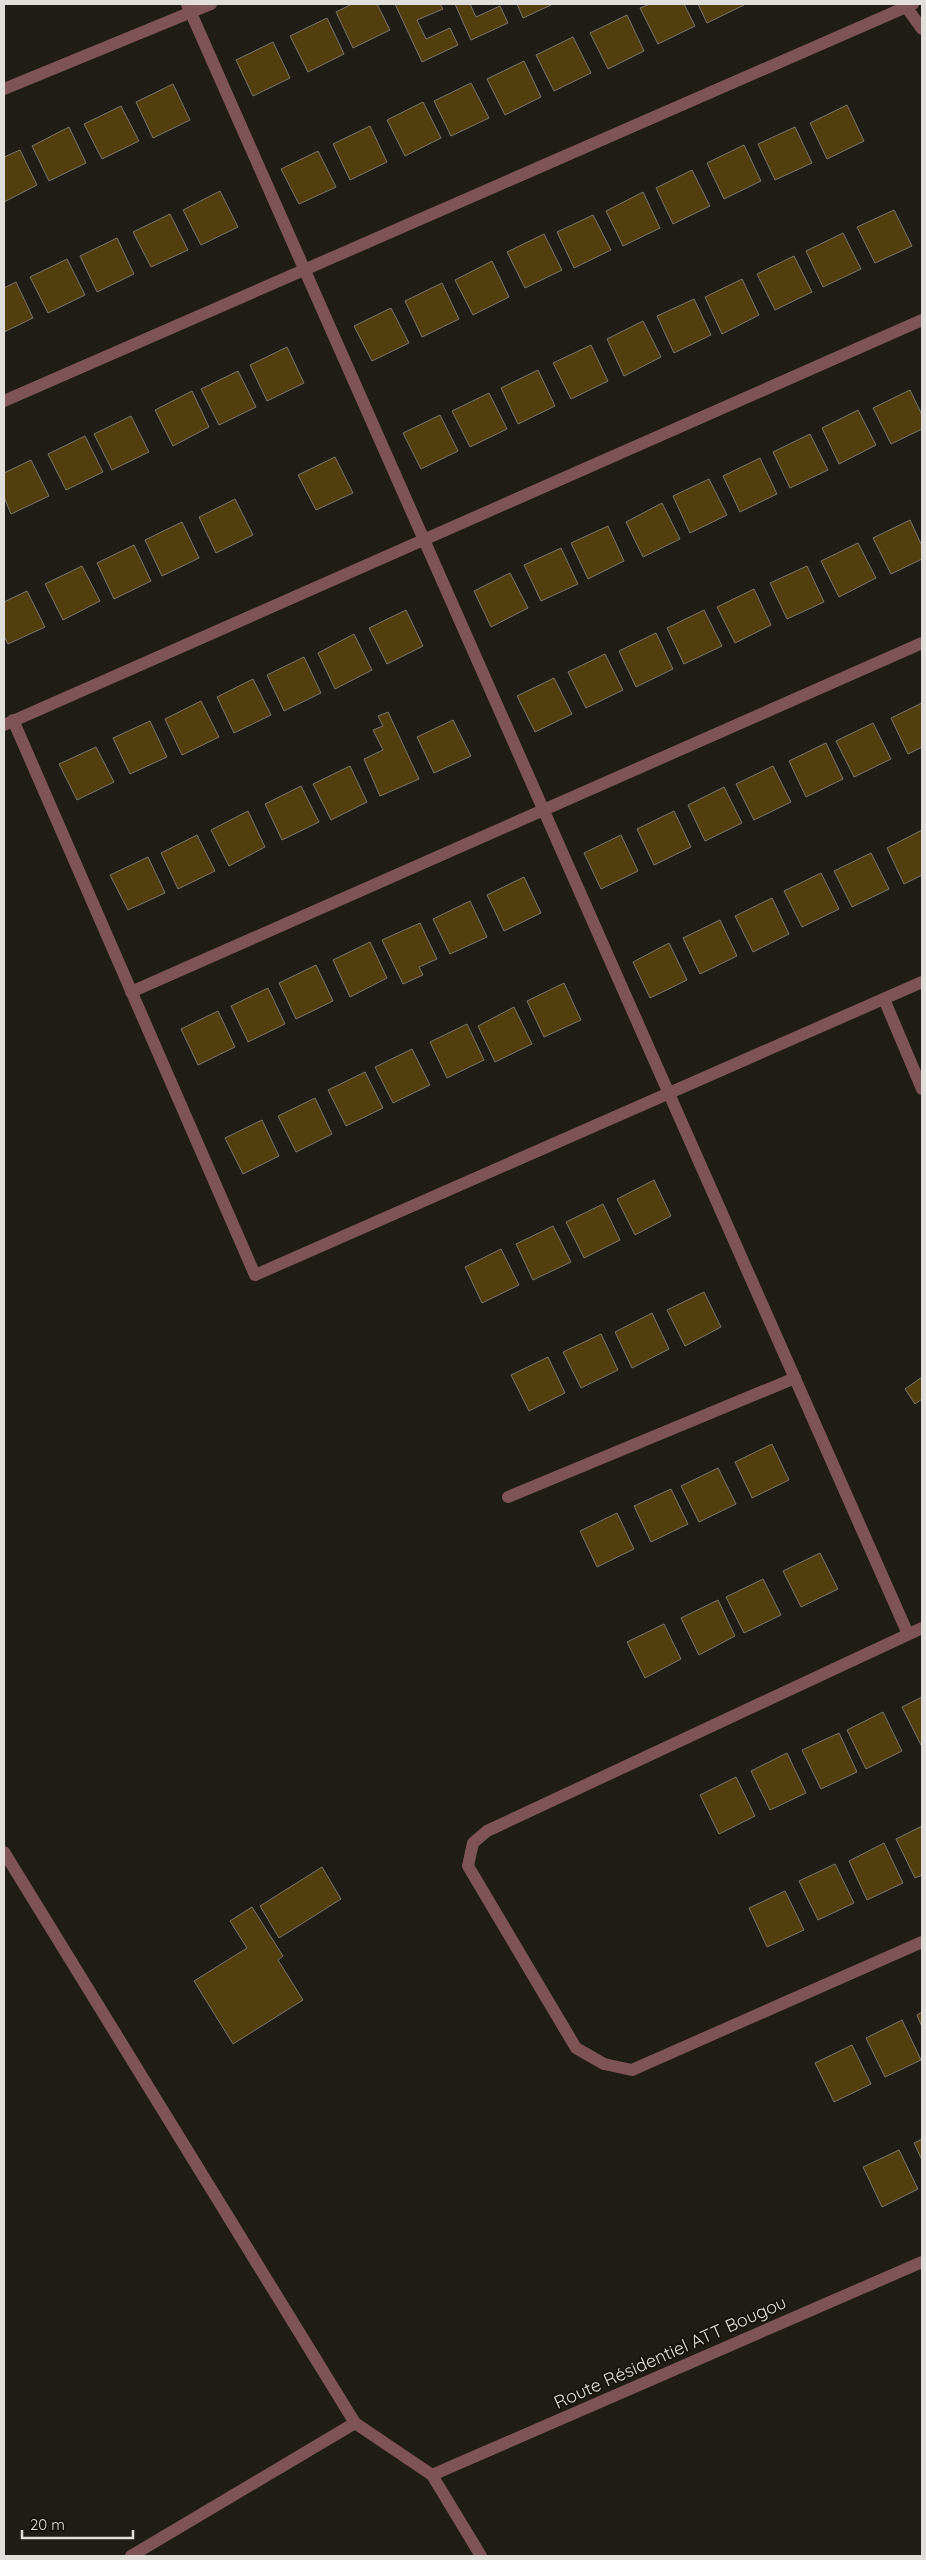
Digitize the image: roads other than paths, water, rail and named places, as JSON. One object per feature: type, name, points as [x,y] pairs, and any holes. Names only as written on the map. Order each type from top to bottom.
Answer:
[{"type":"street","points":[[4,89],[189,8],[211,4]]},
{"type":"street","points":[[4,401],[306,271],[908,5],[922,29]]},
{"type":"street","points":[[189,8],[908,1634]]},
{"type":"street","points":[[922,320],[8,723],[131,992],[255,1275],[922,982]]},
{"type":"street","points":[[131,992],[922,643]]},
{"type":"street","points":[[884,999],[922,1089]]},
{"type":"street","points":[[508,1497],[795,1378]]},
{"type":"street","points":[[922,1628],[487,1831],[473,1842],[468,1866],[576,2048],[604,2064],[632,2070],[922,1942]]},
{"type":"street","points":[[4,1852],[355,2423],[432,2475],[481,2556]]},
{"type":"street","name":"Route Résidentiel ATT Bougou","points":[[432,2475],[922,2262]]},
{"type":"street","points":[[131,2556],[355,2423]]}]
